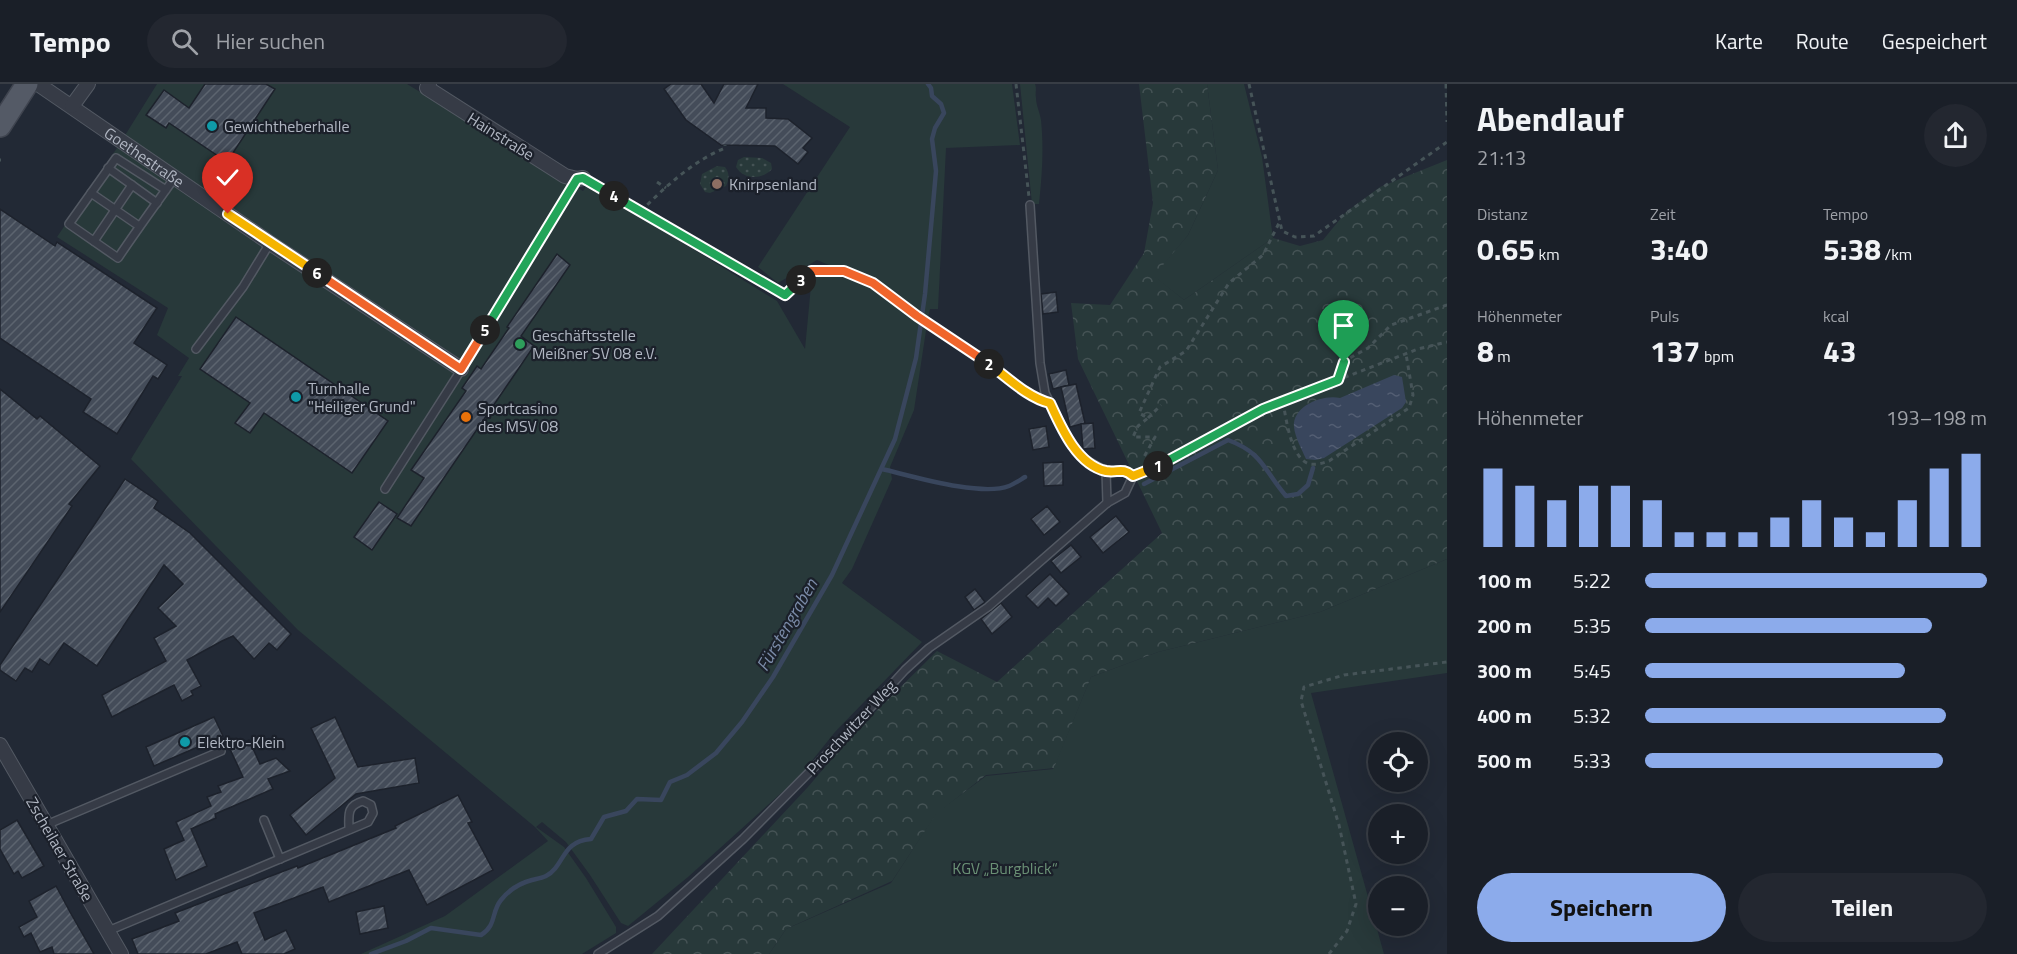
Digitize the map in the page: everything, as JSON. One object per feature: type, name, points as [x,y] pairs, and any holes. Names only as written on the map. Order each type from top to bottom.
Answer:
[{"type":"main road","points":[[0,126],[27,84]]},
{"type":"street","name":"Goethestraße","points":[[38,84],[270,243],[461,369]]},
{"type":"street","points":[[72,106],[88,84]]},
{"type":"street","name":"Hainstraße","points":[[429,84],[427,88],[565,176],[580,178]]},
{"type":"street","name":"Zscheilaer Straße","points":[[0,745],[121,954]]},
{"type":"lane","points":[[166,190],[116,158],[69,224],[118,258],[140,226],[157,203],[166,190],[175,177]]},
{"type":"lane","points":[[108,168],[157,203]]},
{"type":"lane","points":[[386,489],[580,178]]},
{"type":"lane","points":[[94,241],[132,185]]},
{"type":"lane","points":[[91,193],[140,226]]},
{"type":"lane","points":[[1030,205],[1040,363],[1042,381],[1050,403],[1072,446],[1084,459],[1106,471],[1126,471],[1133,476]]},
{"type":"lane","points":[[196,350],[243,287],[270,243]]},
{"type":"lane","points":[[1106,471],[1107,503]]},
{"type":"lane","name":"Proschwitzer Weg","points":[[598,954],[658,916],[743,839],[842,739],[905,670],[929,648],[987,607],[1107,503],[1125,493],[1133,476]]},
{"type":"lane","points":[[46,825],[221,751]]},
{"type":"lane","points":[[108,931],[280,859],[349,830],[368,822],[373,813],[371,806],[363,801],[354,804],[349,810],[349,830]]},
{"type":"lane","points":[[264,820],[280,859]]},
{"type":"path","points":[[1016,84],[1030,205]]},
{"type":"path","points":[[1249,84],[1282,231],[1295,237],[1314,236],[1447,142]]},
{"type":"path","points":[[1446,84],[1447,122]]},
{"type":"path","points":[[641,211],[666,188],[707,156],[725,148],[725,145]]},
{"type":"path","points":[[580,178],[785,295],[811,271],[844,271],[873,283],[1042,402],[1050,403]]},
{"type":"path","points":[[657,182],[666,188]]},
{"type":"path","points":[[1148,418],[1139,413],[1160,367],[1186,351],[1228,284],[1263,255],[1279,221]]},
{"type":"path","points":[[1338,380],[1344,362],[1368,348],[1391,325],[1447,305]]},
{"type":"path","points":[[1133,476],[1156,467],[1263,409],[1406,354],[1447,342]]},
{"type":"path","points":[[1283,402],[1288,430],[1300,458],[1309,464],[1329,461],[1409,408],[1413,395],[1406,354]]},
{"type":"path","points":[[1156,467],[1156,464],[1144,457],[1155,437],[1133,437],[1138,426],[1161,405]]},
{"type":"path","points":[[1329,954],[1347,931],[1356,904],[1339,825],[1301,701],[1304,687],[1344,675],[1447,662]]},
{"type":"green space","points":[[157,84],[407,84],[583,191],[588,184],[777,301],[805,349],[812,275],[816,273],[856,277],[927,324],[914,410],[890,467],[892,479],[852,569],[842,583],[922,642],[835,732],[799,777],[688,877],[628,926],[621,923],[566,842],[542,822],[536,827],[564,847],[616,927],[616,933],[582,954],[361,954],[445,916],[548,841],[535,827],[298,630],[131,459],[182,376],[178,376],[189,358],[157,335],[168,308],[57,237]]},
{"type":"green space","points":[[783,84],[1012,84],[1020,145],[946,148],[938,309],[930,309],[928,317],[855,270],[836,268],[817,260],[778,283],[758,267],[850,127]]},
{"type":"green space","points":[[1020,84],[1035,84],[1036,87],[1042,141],[1039,204],[1032,204]]},
{"type":"green space","points":[[1139,84],[1207,84],[1218,170],[1188,235],[1154,276],[1184,300],[1273,238],[1300,246],[1323,240],[1346,212],[1380,187],[1447,160],[1447,559],[1320,612],[1158,652],[1091,677],[1054,768],[986,775],[936,814],[892,881],[786,929],[769,954],[652,954],[808,787],[852,735],[937,651],[997,682],[1162,533],[1078,359],[1071,303],[1110,305],[1144,253],[1153,203]]},
{"type":"green space","points":[[1207,84],[1244,84],[1262,157],[1273,238],[1184,300],[1153,276],[1188,235],[1218,170]]},
{"type":"green space","points":[[744,157],[762,158],[771,163],[772,169],[758,177],[748,176],[736,167],[738,160]]},
{"type":"green space","points":[[717,166],[725,167],[728,172],[726,186],[710,193],[705,192],[700,184],[702,174]]},
{"type":"green space","name":"KGV „Burgblick“","points":[[1447,559],[1447,673],[1311,693],[1368,897],[1368,936],[1379,936],[1384,954],[769,954],[786,929],[891,883],[936,813],[986,776],[1053,769],[1091,677],[1158,652],[1320,612]]},
{"type":"water","points":[[1394,375],[1402,377],[1406,402],[1402,408],[1324,458],[1306,459],[1294,427],[1298,413],[1303,408],[1317,400],[1340,398]]},
{"type":"building","name":"Gewichtheberhalle","points":[[205,84],[266,84],[275,89],[227,162],[169,123],[166,128],[146,115],[164,90],[189,108]]},
{"type":"building","points":[[671,84],[701,84],[714,103],[724,84],[758,84],[746,108],[766,108],[766,118],[788,119],[812,138],[803,148],[808,152],[798,164],[775,146],[721,145],[686,120],[664,89]]},
{"type":"building","points":[[0,209],[55,246],[57,242],[157,308],[134,343],[167,365],[158,379],[153,376],[117,434],[83,412],[91,399],[0,338]]},
{"type":"building","points":[[557,254],[570,265],[521,336],[534,346],[411,526],[397,518],[424,478],[411,470],[466,391],[462,388],[477,366],[481,369]]},
{"type":"building","points":[[1056,292],[1058,312],[1043,314],[1041,294]]},
{"type":"building","name":"Turnhalle \"Heiliger Grund\"","points":[[236,317],[388,421],[352,473],[264,413],[250,433],[235,423],[250,403],[200,369]]},
{"type":"building","points":[[1066,370],[1069,385],[1053,389],[1049,374]]},
{"type":"building","points":[[1076,384],[1085,423],[1070,427],[1061,387]]},
{"type":"building","points":[[0,389],[37,419],[40,416],[100,466],[69,504],[72,506],[0,612]]},
{"type":"building","points":[[1093,423],[1095,448],[1083,449],[1081,424]]},
{"type":"building","points":[[1046,426],[1049,447],[1033,450],[1029,429]]},
{"type":"building","points":[[1063,462],[1063,485],[1044,486],[1043,463]]},
{"type":"building","points":[[125,479],[158,501],[154,508],[190,533],[291,634],[277,650],[269,643],[254,659],[233,636],[222,641],[187,660],[201,686],[191,691],[193,695],[182,701],[174,685],[112,717],[102,695],[166,661],[154,638],[176,626],[158,608],[183,584],[164,565],[97,666],[64,643],[49,665],[40,659],[32,672],[25,668],[16,681],[0,670],[0,665]]},
{"type":"building","points":[[379,502],[397,514],[372,550],[354,537]]},
{"type":"building","points":[[1047,506],[1060,522],[1044,535],[1031,519]]},
{"type":"building","points":[[1116,516],[1129,532],[1103,553],[1090,537]]},
{"type":"building","points":[[1071,545],[1081,557],[1061,573],[1051,561]]},
{"type":"building","points":[[1050,574],[1069,594],[1056,606],[1048,598],[1038,608],[1026,596]]},
{"type":"building","points":[[975,589],[985,602],[974,610],[965,597]]},
{"type":"building","points":[[1001,603],[1012,617],[992,634],[981,619]]},
{"type":"building","name":"Elektro-Klein","points":[[214,717],[223,736],[154,766],[146,747]]},
{"type":"building","points":[[335,717],[358,767],[415,758],[419,783],[356,794],[306,835],[290,815],[335,778],[311,728]]},
{"type":"building","points":[[249,740],[260,764],[276,758],[290,771],[268,779],[273,789],[215,814],[216,818],[191,829],[207,866],[176,880],[164,849],[184,840],[176,822],[211,806],[207,797],[221,792],[218,786],[243,777],[230,749]]},
{"type":"building","points":[[458,795],[472,822],[468,823],[493,870],[427,905],[409,870],[329,902],[323,887],[254,913],[265,940],[286,930],[295,949],[284,954],[242,954],[237,942],[206,954],[138,954],[132,939],[179,921],[175,913],[297,866],[298,868],[396,828],[395,826]]},
{"type":"building","points":[[17,820],[44,866],[22,878],[18,871],[14,874],[0,849],[0,830]]},
{"type":"building","points":[[56,886],[94,954],[54,954],[52,947],[40,952],[31,933],[24,937],[19,927],[37,917],[29,901]]},
{"type":"building","points":[[384,906],[388,928],[360,934],[356,912]]},
{"type":"waterway","name":"Fürstengraben","points":[[371,954],[406,941],[431,928],[481,935],[492,923],[498,905],[508,893],[523,883],[544,877],[552,872],[574,844],[591,839],[604,817],[626,811],[637,799],[661,800],[670,782],[687,775],[716,753],[742,722],[773,677],[832,575],[895,439],[916,358],[925,294],[936,171],[932,139],[935,128],[944,113],[941,104],[932,96],[928,84]]},
{"type":"waterway","points":[[1144,484],[1228,440],[1256,456],[1286,496],[1298,494],[1308,485],[1313,468]]},
{"type":"waterway","points":[[882,469],[946,484],[982,489],[1009,486],[1025,477]]},
{"type":"place","name":"Gewichtheberhalle","points":[[212,126]]},
{"type":"place","name":"Knirpsenland","points":[[717,184]]},
{"type":"place","name":"Geschäftsstelle Meißner SV 08 e.V.","points":[[520,344]]},
{"type":"place","name":"Turnhalle \"Heiliger Grund\"","points":[[296,397]]},
{"type":"place","name":"Sportcasino des MSV 08","points":[[466,417]]},
{"type":"place","name":"Elektro-Klein","points":[[185,742]]},
{"type":"route","points":[[228,214],[461,369],[577,179],[583,178],[785,295],[811,271],[844,271],[873,283],[1042,402],[1050,403],[1067,438],[1084,459],[1106,471],[1126,471],[1133,476],[1156,467],[1263,409],[1338,380],[1344,362]]}]
